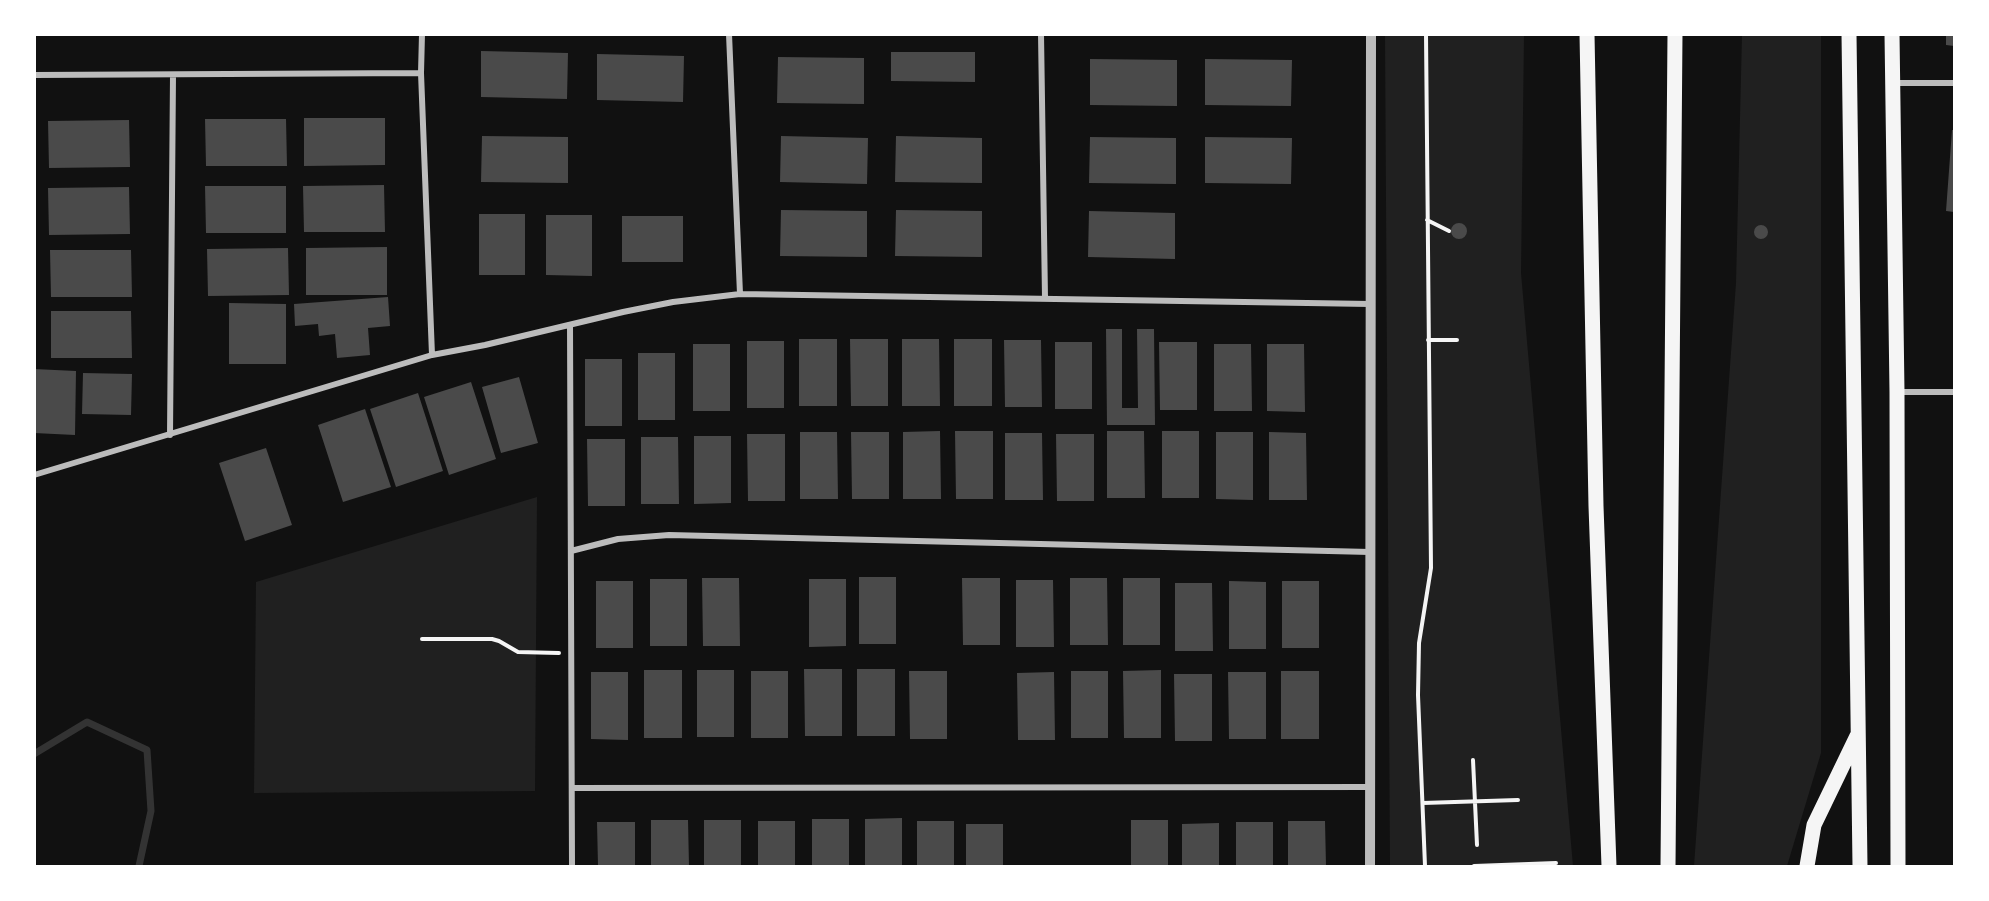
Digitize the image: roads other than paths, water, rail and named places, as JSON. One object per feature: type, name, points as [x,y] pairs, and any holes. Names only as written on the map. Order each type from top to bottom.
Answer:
[{"type":"main road","points":[[1587,34],[1596,506],[1609,867]]},
{"type":"main road","points":[[1668,867],[1675,34]]},
{"type":"main road","points":[[1849,34],[1860,867]]},
{"type":"main road","points":[[1892,34],[1897,392],[1898,867]]},
{"type":"main road","points":[[1807,867],[1814,825],[1858,732]]},
{"type":"street","points":[[422,34],[432,355]]},
{"type":"street","points":[[729,34],[740,294]]},
{"type":"street","points":[[1041,34],[1045,298]]},
{"type":"street","points":[[1370,867],[1371,34]]},
{"type":"street","points":[[34,75],[422,74]]},
{"type":"street","points":[[170,435],[173,75]]},
{"type":"street","points":[[1892,83],[1954,83]]},
{"type":"street","points":[[34,476],[432,355],[673,302],[740,294],[1371,304]]},
{"type":"street","points":[[570,325],[572,867]]},
{"type":"street","points":[[1897,392],[1954,392]]},
{"type":"street","points":[[571,551],[618,539],[669,535],[1370,552]]},
{"type":"street","points":[[572,788],[1370,787]]},
{"type":"waterway","points":[[34,754],[87,722],[147,750],[151,811],[139,866]]}]
